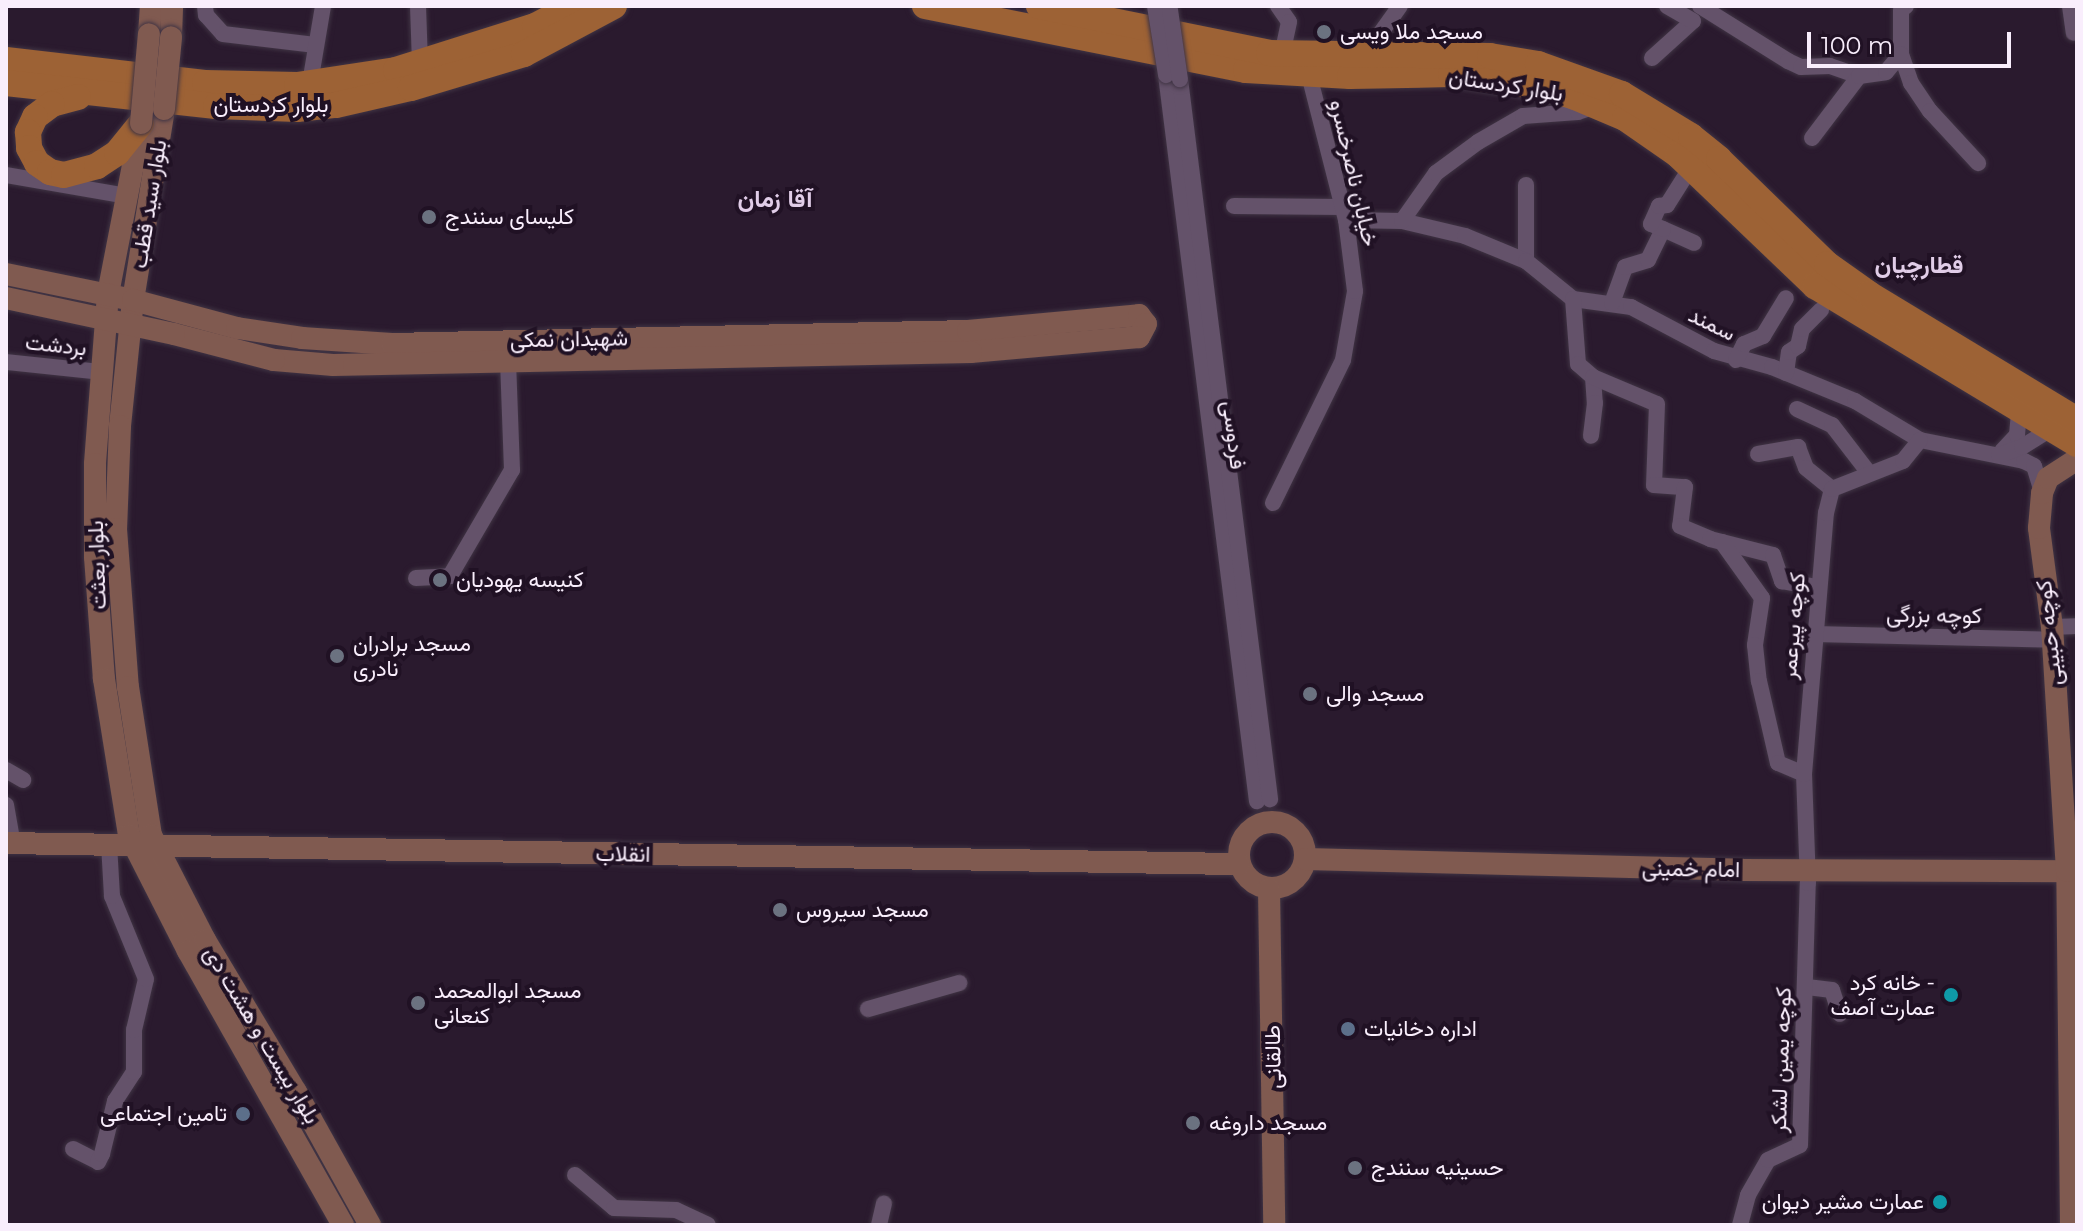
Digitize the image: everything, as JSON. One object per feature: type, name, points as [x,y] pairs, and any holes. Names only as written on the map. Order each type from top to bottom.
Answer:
[{"type":"main road","points":[[151,6],[160,35]]},
{"type":"main road","points":[[89,94],[52,104],[35,117],[28,132],[29,148],[37,163],[50,172],[64,175],[97,166],[117,153],[154,98],[160,35],[172,6]]},
{"type":"main road","name":"بلوار کردستان","points":[[6,60],[154,98],[252,85],[358,78],[420,63],[535,26],[573,6]]},
{"type":"main road","name":"بلوار کردستان","points":[[6,83],[89,94],[297,109],[367,100],[524,54],[614,6]]},
{"type":"main road","name":"بلوار کردستان","points":[[925,6],[1246,70],[1309,75],[1472,76],[1547,88],[1595,106],[1625,118],[1691,167],[1815,286],[2077,444]]},
{"type":"main road","name":"بلوار کردستان","points":[[1039,6],[1282,54],[1490,56],[1538,64],[1622,94],[1691,136],[1719,159],[1827,264],[1869,294],[2077,420]]},
{"type":"main road","name":"بلوار سید قطب","points":[[108,294],[127,196],[154,98]]},
{"type":"main road","name":"بلوار سید قطب","points":[[133,300],[154,98]]},
{"type":"main road","name":"شهیدان نمکی","points":[[6,274],[108,294],[237,328],[278,335],[506,352]]},
{"type":"main road","name":"بلوار بعثت","points":[[108,294],[95,464],[95,557],[104,679],[136,840]]},
{"type":"main road","name":"شهیدان نمکی","points":[[6,298],[106,318],[274,360],[333,365],[506,352],[970,342],[1139,326]]},
{"type":"main road","name":"بلوار بعثت","points":[[133,300],[120,426],[116,529],[136,840]]},
{"type":"main road","points":[[2042,493],[2058,469],[2077,459]]},
{"type":"main road","name":"کوچه حبیبی","points":[[2042,493],[2042,567],[2053,633],[2072,871],[2074,1200],[2071,1225]]},
{"type":"main road","points":[[1276,822],[1286,825],[1300,838],[1305,859],[1296,878],[1288,884],[1269,889],[1250,881],[1238,859],[1251,829],[1276,822]]},
{"type":"main road","name":"انقلاب","points":[[10,838],[1238,859]]},
{"type":"main road","name":"بلوار بیست و هشت دی","points":[[136,840],[205,940],[296,1092],[370,1225]]},
{"type":"main road","name":"بلوار بیست و هشت دی","points":[[136,840],[188,951],[343,1225]]},
{"type":"main road","name":"امام خمینی","points":[[1305,859],[1808,870],[2072,871]]},
{"type":"main road","name":"طالقانی","points":[[1269,889],[1274,1225]]},
{"type":"main road","points":[[276,1102],[296,1092]]},
{"type":"street","points":[[205,6],[206,15],[223,34],[315,45]]},
{"type":"street","points":[[310,83],[323,6]]},
{"type":"street","points":[[418,6],[420,63]]},
{"type":"street","points":[[1278,6],[1289,22],[1282,54]]},
{"type":"street","points":[[1365,55],[1400,6]]},
{"type":"street","points":[[1667,6],[1696,13],[1801,67],[1830,66],[1859,76],[1886,72],[1901,54]]},
{"type":"street","points":[[1906,6],[1901,10],[1901,54],[1911,83],[1930,111],[1978,163]]},
{"type":"street","points":[[2070,6],[2074,33]]},
{"type":"street","name":"فردوسی","points":[[1165,7],[1264,800]]},
{"type":"street","points":[[1652,58],[1696,13]]},
{"type":"street","name":"خیابان ناصرخسرو","points":[[1273,503],[1343,360],[1355,291],[1344,214],[1309,75]]},
{"type":"street","points":[[1812,138],[1859,76]]},
{"type":"street","points":[[1402,221],[1436,173],[1478,142],[1523,116],[1578,112],[1595,106]]},
{"type":"street","points":[[1612,303],[1625,267],[1648,260],[1659,206],[1667,205],[1691,167]]},
{"type":"street","points":[[6,175],[127,196]]},
{"type":"street","points":[[1526,185],[1526,261]]},
{"type":"street","points":[[1234,206],[1402,221],[1465,236],[1526,261],[1573,299],[1578,364],[1593,377],[1657,404],[1654,485],[1685,487],[1680,526],[1722,542],[1773,555],[1782,581],[1817,587]]},
{"type":"street","points":[[1657,226],[1694,243]]},
{"type":"street","points":[[1736,360],[1744,344],[1763,336],[1786,298]]},
{"type":"street","name":"سمند","points":[[1573,299],[1631,307],[1736,360],[1786,373],[1855,401],[1920,440],[2034,466],[2042,493]]},
{"type":"street","points":[[1786,373],[1789,352],[1798,346],[1802,329],[1821,310]]},
{"type":"street","points":[[416,578],[450,576],[512,470],[506,352]]},
{"type":"street","name":"بردشت","points":[[6,362],[101,372]]},
{"type":"street","points":[[1591,436],[1595,403],[1593,377]]},
{"type":"street","points":[[1797,409],[1832,425],[1869,473]]},
{"type":"street","points":[[1997,456],[2017,435],[2019,411]]},
{"type":"street","points":[[1997,456],[2022,447],[2051,429]]},
{"type":"street","points":[[1758,454],[1798,447],[1806,468],[1832,489],[1903,461],[1920,440]]},
{"type":"street","name":"کوچه پیرعمر","points":[[1808,870],[1804,774],[1817,587],[1832,489]]},
{"type":"street","points":[[1722,542],[1762,598],[1755,645],[1759,681],[1778,763],[1804,774]]},
{"type":"street","name":"کوچه بزرگی","points":[[1814,634],[2053,633],[2077,626]]},
{"type":"street","points":[[6,770],[23,780]]},
{"type":"street","points":[[6,805],[10,838]]},
{"type":"street","points":[[73,1149],[98,1162],[115,1101],[134,1072],[134,1030],[146,979],[112,896],[136,840]]},
{"type":"street","name":"کوچه یمین لشکر","points":[[1740,1225],[1748,1195],[1768,1160],[1800,1145],[1807,987],[1808,870]]},
{"type":"street","points":[[868,1009],[959,983]]},
{"type":"street","points":[[1807,987],[1832,990],[1840,1014]]},
{"type":"street","points":[[575,1175],[614,1208],[676,1210],[708,1225]]},
{"type":"street","points":[[879,1225],[884,1204]]},
{"type":"place","name":"مسجد ملا ویسی","points":[[1324,32]]},
{"type":"place","name":"کلیسای سنندج","points":[[429,217]]},
{"type":"place","name":"کنیسه یهودیان","points":[[440,580]]},
{"type":"place","name":"مسجد برادران نادری","points":[[337,656]]},
{"type":"place","name":"مسجد والی","points":[[1310,694]]},
{"type":"place","name":"مسجد سیروس","points":[[780,910]]},
{"type":"place","name":"خانه کرد - عمارت آصف","points":[[1951,995]]},
{"type":"place","name":"مسجد ابوالمحمد کنعانی","points":[[418,1003]]},
{"type":"place","name":"اداره دخانیات","points":[[1348,1029]]},
{"type":"place","name":"تامین اجتماعی","points":[[243,1114]]},
{"type":"place","name":"مسجد داروغه","points":[[1193,1123]]},
{"type":"place","name":"حسینیه سنندج","points":[[1355,1168]]},
{"type":"place","name":"عمارت مشیر دیوان","points":[[1940,1202]]},
{"type":"district","name":"آقا زمان","points":[[775,199]]},
{"type":"district","name":"قطارچیان","points":[[1919,265]]}]
